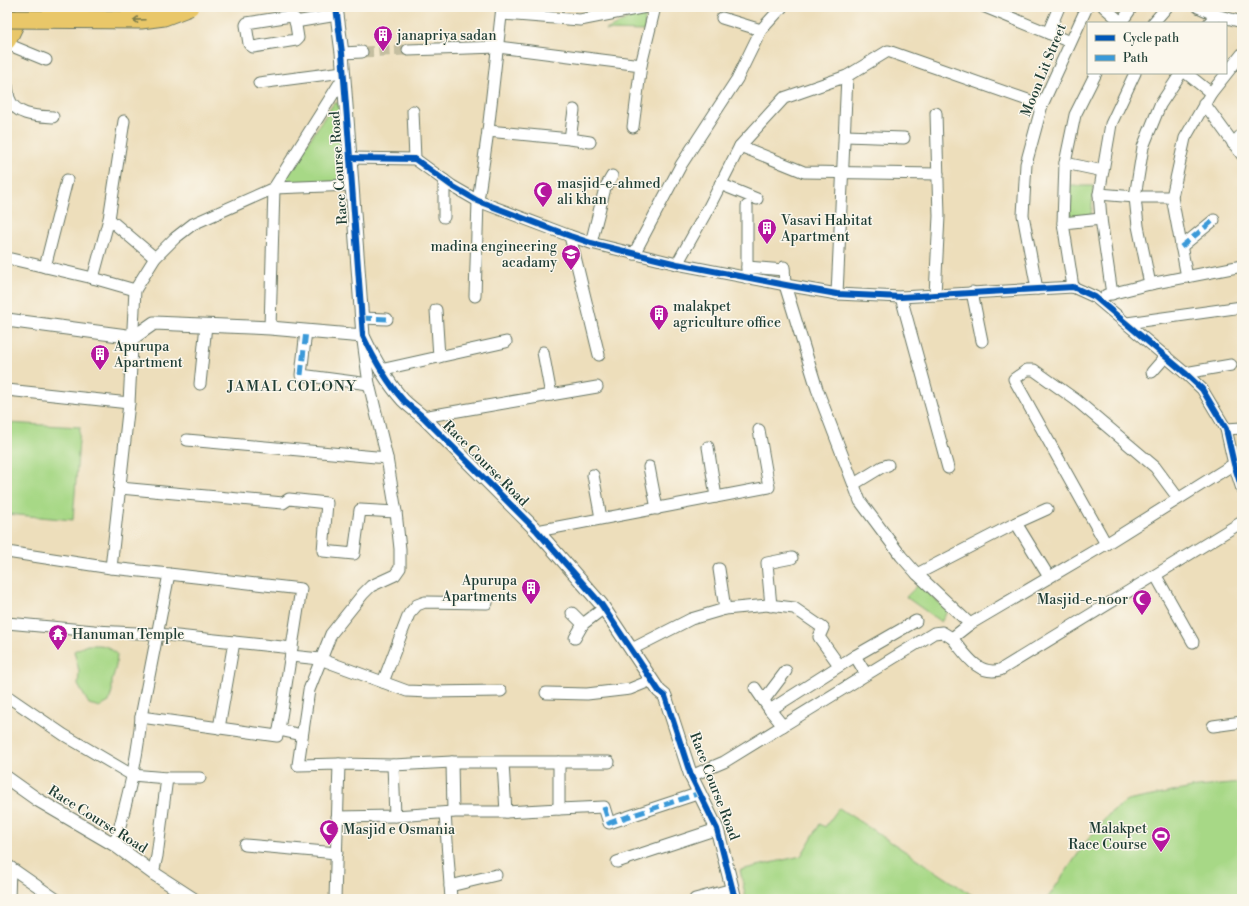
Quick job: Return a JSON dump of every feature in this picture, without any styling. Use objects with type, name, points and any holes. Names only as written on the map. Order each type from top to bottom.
[{"type":"highway","points":[[7,40],[23,7]]},
{"type":"main road","points":[[7,19],[141,20],[164,17],[190,7]]},
{"type":"street","points":[[475,296],[478,201],[502,10],[580,20],[646,7]]},
{"type":"street","points":[[633,127],[641,65],[655,7]]},
{"type":"street","points":[[634,254],[681,164],[737,79],[761,30],[782,7]]},
{"type":"street","points":[[985,7],[1070,42]]},
{"type":"street","points":[[1048,33],[1059,7]]},
{"type":"street","name":"Moon Lit Street","points":[[1037,288],[1023,215],[1026,164],[1042,105],[1087,7]]},
{"type":"street","points":[[1104,7],[1121,22]]},
{"type":"street","points":[[1123,22],[1132,7]]},
{"type":"street","points":[[1154,22],[1167,7]]},
{"type":"street","points":[[1198,7],[1212,19],[1242,22]]},
{"type":"street","points":[[295,22],[336,11]]},
{"type":"street","name":"Race Course Road","points":[[336,11],[342,53],[363,336],[380,370],[404,401],[423,417],[537,531],[604,608],[659,692],[665,696],[691,776],[717,829],[734,894]]},
{"type":"street","points":[[290,16],[295,22],[298,38],[296,40],[253,47],[249,44],[246,25],[249,22],[290,16]]},
{"type":"street","points":[[722,18],[761,30]]},
{"type":"street","points":[[7,44],[46,60]]},
{"type":"street","points":[[408,50],[498,46],[641,65]]},
{"type":"street","points":[[677,264],[740,146],[784,98],[848,76],[888,51],[1042,105]]},
{"type":"street","points":[[342,53],[362,52]]},
{"type":"street","points":[[1187,277],[1172,197],[1185,138],[1211,93],[1240,61]]},
{"type":"street","points":[[1073,287],[1063,223],[1065,163],[1075,115],[1096,74]]},
{"type":"street","points":[[1112,294],[1099,194],[1111,124],[1135,74]]},
{"type":"street","points":[[1150,284],[1138,226],[1135,197],[1143,147],[1160,105],[1180,74]]},
{"type":"street","points":[[1187,74],[1211,93]]},
{"type":"street","points":[[259,83],[343,75]]},
{"type":"street","points":[[270,328],[274,188],[343,75]]},
{"type":"street","points":[[837,294],[848,76]]},
{"type":"street","points":[[7,86],[9,99],[15,109],[30,115],[53,117]]},
{"type":"street","points":[[1204,103],[1242,156]]},
{"type":"street","points":[[570,139],[574,110]]},
{"type":"street","points":[[413,111],[415,159]]},
{"type":"street","points":[[935,294],[939,216],[936,113]]},
{"type":"street","points":[[93,278],[109,219],[124,122]]},
{"type":"street","points":[[488,131],[590,142]]},
{"type":"street","points":[[1233,144],[1242,134]]},
{"type":"street","points":[[845,136],[904,138]]},
{"type":"street","points":[[740,146],[804,172],[938,174]]},
{"type":"street","points":[[350,158],[415,159],[444,180],[478,201],[570,236],[634,254],[677,264],[747,272],[784,269],[785,285],[817,389],[860,501],[901,556],[917,574],[970,624]]},
{"type":"street","points":[[1065,163],[1103,171]]},
{"type":"street","points":[[591,243],[605,188],[612,176]]},
{"type":"street","points":[[45,267],[67,180]]},
{"type":"street","points":[[444,180],[444,217]]},
{"type":"street","points":[[720,184],[757,199]]},
{"type":"street","points":[[111,568],[130,403],[135,290],[155,258],[175,238],[193,224],[274,188],[352,185]]},
{"type":"street","points":[[1099,194],[1135,197],[1172,197]]},
{"type":"street","points":[[746,206],[747,272]]},
{"type":"street","points":[[1063,223],[1101,218]]},
{"type":"street","points":[[109,219],[155,258]]},
{"type":"street","points":[[1181,247],[1214,220]]},
{"type":"street","points":[[570,236],[599,355]]},
{"type":"street","points":[[7,258],[93,278],[135,290]]},
{"type":"street","points":[[1095,297],[1150,284],[1242,266]]},
{"type":"street","points":[[747,272],[785,285],[837,294],[900,297],[1073,287],[1095,297],[1166,356],[1202,389],[1226,429],[1234,464],[1242,488]]},
{"type":"street","points":[[972,292],[982,341]]},
{"type":"street","points":[[900,297],[948,468]]},
{"type":"street","points":[[1127,323],[1242,307]]},
{"type":"street","points":[[436,310],[439,357]]},
{"type":"street","points":[[362,318],[387,319]]},
{"type":"street","points":[[7,320],[134,337],[154,323],[270,328],[363,336],[369,384],[387,458],[396,512],[400,549],[400,568],[395,574],[371,586],[331,634],[309,690],[298,765],[339,764],[393,766],[452,762],[609,762]]},
{"type":"street","points":[[200,384],[206,325]]},
{"type":"street","points":[[306,331],[301,375],[369,384]]},
{"type":"street","points":[[380,370],[506,342]]},
{"type":"street","points":[[543,352],[551,395]]},
{"type":"street","points":[[1152,372],[1166,356]]},
{"type":"street","points":[[1185,373],[1231,365]]},
{"type":"street","points":[[1106,544],[1014,380],[1027,370],[1034,370],[1076,400],[1155,467],[1178,498]]},
{"type":"street","points":[[423,417],[597,387]]},
{"type":"street","points":[[7,390],[130,403]]},
{"type":"street","points":[[1226,429],[1242,428]]},
{"type":"street","points":[[537,531],[769,487],[759,430]]},
{"type":"street","points":[[187,440],[387,458]]},
{"type":"street","points":[[708,447],[716,497]]},
{"type":"street","points":[[952,638],[970,624],[1106,544],[1234,464]]},
{"type":"street","points":[[854,484],[888,465]]},
{"type":"street","points":[[649,467],[657,508]]},
{"type":"street","points":[[593,475],[602,518]]},
{"type":"street","points":[[120,488],[283,503],[289,499],[327,503],[323,550],[354,554],[360,510],[396,512]]},
{"type":"street","points":[[917,574],[1016,523],[1047,509]]},
{"type":"street","points":[[691,776],[724,762],[934,633],[942,632],[952,638],[978,667],[984,671],[993,672],[1000,670],[1242,522]]},
{"type":"street","points":[[1016,523],[1049,577]]},
{"type":"street","points":[[7,552],[111,568],[301,589],[277,736],[141,717]]},
{"type":"street","points":[[771,606],[767,563],[792,558]]},
{"type":"street","points":[[719,569],[725,609]]},
{"type":"street","points":[[115,846],[132,775],[141,717],[169,574]]},
{"type":"street","points":[[1156,576],[1193,642]]},
{"type":"street","points":[[383,682],[409,614],[417,605],[425,602],[487,603]]},
{"type":"street","points":[[632,650],[691,619],[725,609],[771,606],[794,608],[823,628],[819,637],[839,665]]},
{"type":"street","points":[[575,638],[583,624],[604,608]]},
{"type":"street","points":[[572,613],[583,624]]},
{"type":"street","points":[[770,710],[839,665],[916,621]]},
{"type":"street","points":[[7,623],[94,631],[158,634],[234,642],[291,652],[320,659],[407,690],[430,692],[501,691]]},
{"type":"street","points":[[219,728],[234,642]]},
{"type":"street","points":[[855,656],[866,674]]},
{"type":"street","points":[[764,700],[786,671]]},
{"type":"street","points":[[546,693],[587,694],[630,690],[652,680]]},
{"type":"street","points":[[755,688],[783,726]]},
{"type":"street","points":[[7,696],[64,735],[132,775],[167,778],[200,778]]},
{"type":"street","points":[[1213,726],[1242,722]]},
{"type":"street","points":[[279,730],[302,735]]},
{"type":"street","points":[[451,899],[449,812],[452,762]]},
{"type":"street","points":[[559,762],[559,809]]},
{"type":"street","points":[[503,763],[506,812]]},
{"type":"street","points":[[335,899],[339,764]]},
{"type":"street","points":[[393,766],[395,816]]},
{"type":"street","name":"Race Course Road","points":[[7,778],[38,800],[115,846],[153,874],[193,899]]},
{"type":"street","points":[[153,874],[157,856],[167,778]]},
{"type":"street","points":[[337,816],[395,816],[449,812],[506,812],[604,807],[609,823],[700,793]]},
{"type":"street","points":[[617,862],[717,829]]},
{"type":"street","points":[[245,845],[337,853]]},
{"type":"street","points":[[9,866],[9,899]]},
{"type":"street","points":[[9,866],[56,899]]},
{"type":"street","points":[[450,886],[496,875]]},
{"type":"street","points":[[695,899],[734,894]]},
{"type":"green space","points":[[645,11],[645,31],[606,30]]},
{"type":"green space","points":[[334,103],[338,103],[342,107],[345,182],[284,183],[283,180]]},
{"type":"green space","points":[[1069,186],[1094,186],[1091,216],[1070,219]]},
{"type":"green space","points":[[7,423],[80,427],[73,520],[7,514]]},
{"type":"green space","points":[[919,584],[948,611],[941,622],[906,597]]},
{"type":"green space","points":[[87,645],[108,647],[117,655],[109,702],[100,707],[89,704],[78,685],[79,671],[74,651]]},
{"type":"green space","name":"Malakpet Race Course","points":[[1242,783],[1242,899],[1047,899],[1089,838],[1110,813],[1127,801],[1197,787]]},
{"type":"green space","points":[[839,808],[978,899],[746,899],[740,870],[801,856],[820,824],[825,827]]},
{"type":"tunnel","points":[[362,52],[408,50]]},
{"type":"railway","points":[[7,23],[16,7]]},
{"type":"marked path","points":[[1181,247],[1214,220]]},
{"type":"marked path","points":[[362,318],[387,319]]},
{"type":"marked path","points":[[301,375],[306,331]]},
{"type":"marked path","points":[[604,807],[609,823],[700,793]]},
{"type":"cycle path","points":[[336,7],[342,53],[363,336],[381,370],[397,393],[537,531],[601,604],[659,691],[665,696],[691,776],[717,829],[735,899]]},
{"type":"cycle path","points":[[350,158],[415,159],[452,186],[478,201],[570,236],[591,243],[677,264],[791,286],[837,294],[901,297],[1073,287],[1095,297],[1202,389],[1226,429],[1234,464],[1242,489]]},
{"type":"place","name":"janapriya sadan","points":[[383,52]]},
{"type":"place","name":"masjid-e-ahmed ali khan","points":[[543,208]]},
{"type":"place","name":"Vasavi Habitat Apartment","points":[[767,245]]},
{"type":"place","name":"madina engineering acadamy","points":[[571,271]]},
{"type":"place","name":"malakpet agriculture office","points":[[659,331]]},
{"type":"place","name":"Apurupa Apartment","points":[[100,371]]},
{"type":"place","name":"Apurupa Apartments","points":[[531,605]]},
{"type":"place","name":"Masjid-e-noor","points":[[1142,616]]},
{"type":"place","name":"Hanuman Temple","points":[[58,651]]},
{"type":"place","name":"Masjid e Osmania","points":[[329,846]]},
{"type":"place","name":"Malakpet Race Course","points":[[1161,853]]},
{"type":"district","name":"JAMAL COLONY","points":[[292,386]]}]
